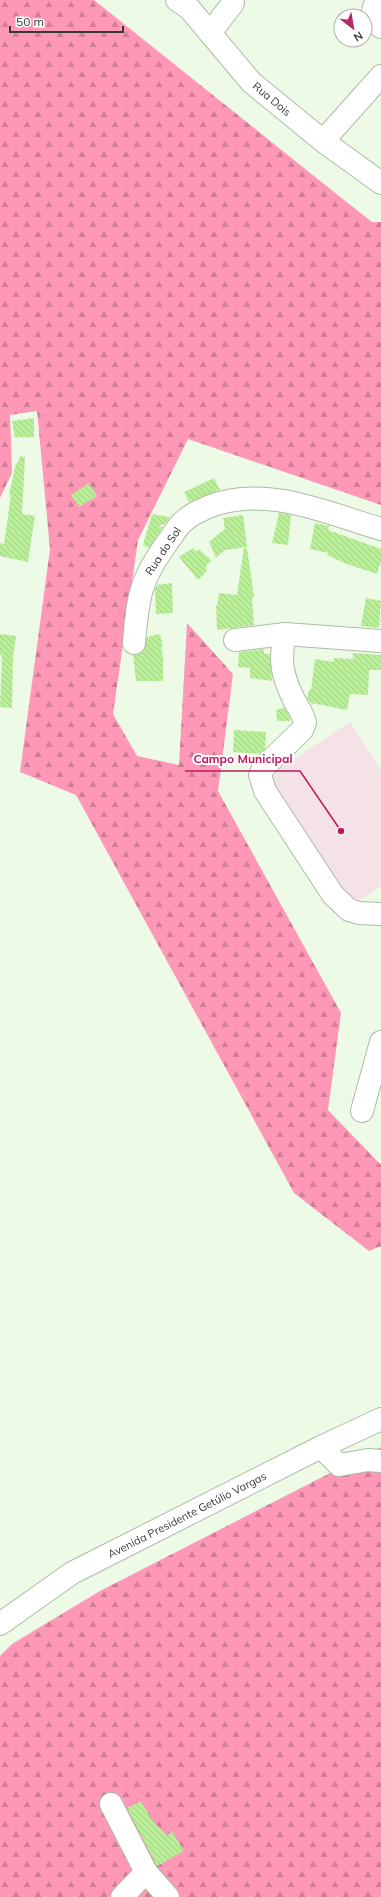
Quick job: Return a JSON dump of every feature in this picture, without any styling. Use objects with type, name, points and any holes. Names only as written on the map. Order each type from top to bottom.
[{"type":"street","name":"Rua Dois","points":[[177,0],[189,8],[251,82],[323,141],[377,173]]},
{"type":"street","points":[[380,0],[374,7],[372,14],[374,20],[381,27]]},
{"type":"street","points":[[210,33],[233,3]]},
{"type":"street","points":[[323,141],[381,76]]},
{"type":"street","name":"Rua do Sol","points":[[134,643],[138,600],[144,580],[158,555],[179,525],[194,513],[229,500],[244,498],[274,499],[302,505],[381,529]]},
{"type":"street","points":[[286,634],[282,651],[282,668],[287,687],[305,723],[302,730],[263,768],[260,775],[261,781],[265,791],[333,895],[349,910],[359,913],[381,914]]},
{"type":"street","points":[[236,640],[286,634],[381,640]]},
{"type":"street","points":[[362,1111],[381,1042]]},
{"type":"street","name":"Avenida Presidente Getúlio Vargas","points":[[0,1624],[72,1573],[321,1447],[381,1419]]},
{"type":"street","points":[[321,1447],[339,1464],[368,1460],[381,1461]]},
{"type":"street","points":[[111,1804],[146,1872],[168,1897]]},
{"type":"street","points":[[122,1897],[146,1872]]},
{"type":"green space","points":[[0,0],[94,0],[372,222],[381,222],[381,505],[188,439],[138,540],[113,714],[137,756],[179,765],[187,623],[233,674],[218,791],[341,1013],[328,1110],[381,1165],[381,1246],[369,1251],[294,1193],[76,795],[20,772],[50,549],[37,411],[10,415],[12,473],[0,498]]},
{"type":"green space","points":[[381,1447],[381,1897],[0,1897],[0,1656],[12,1644],[100,1591]]},
{"type":"shaded area","points":[[350,722],[381,770],[381,886],[351,906],[266,777]]},
{"type":"building","points":[[34,418],[34,437],[15,437],[12,421]]},
{"type":"building","points":[[20,456],[25,457],[22,514],[35,516],[28,562],[0,556],[0,543],[4,544],[11,495],[9,495],[16,463],[18,463]]},
{"type":"building","points":[[214,478],[220,490],[189,502],[184,492]]},
{"type":"building","points":[[89,483],[97,496],[79,507],[71,495]]},
{"type":"building","points":[[279,513],[291,515],[288,545],[272,543]]},
{"type":"building","points":[[152,514],[170,517],[165,524],[158,527],[163,527],[149,548],[143,545]]},
{"type":"building","points":[[243,515],[247,547],[225,550],[216,558],[209,542],[225,529],[223,518]]},
{"type":"building","points":[[315,523],[329,526],[328,530],[381,549],[381,561],[377,574],[344,563],[327,555],[328,553],[310,549]]},
{"type":"building","points":[[193,548],[196,552],[199,549],[212,561],[206,565],[207,571],[198,580],[179,557]]},
{"type":"building","points":[[244,548],[247,548],[254,597],[252,598],[254,625],[217,630],[216,606],[219,593],[237,595]]},
{"type":"building","points":[[172,583],[173,613],[156,614],[155,589],[157,585]]},
{"type":"building","points":[[366,598],[381,601],[379,628],[361,626]]},
{"type":"building","points":[[0,634],[16,636],[13,656],[12,708],[0,707],[2,655],[0,655]]},
{"type":"building","points":[[160,634],[163,647],[161,647],[163,658],[163,681],[136,681],[133,655],[143,652],[147,637]]},
{"type":"building","points":[[264,649],[264,654],[270,654],[272,681],[250,678],[250,668],[238,667],[239,652]]},
{"type":"building","points":[[353,653],[381,655],[381,670],[369,670],[368,695],[350,694],[347,710],[311,703],[307,698],[309,690],[311,690],[315,659],[334,662],[334,658],[353,659]]},
{"type":"building","points":[[284,708],[290,717],[290,721],[277,721],[276,710]]},
{"type":"building","points":[[234,730],[266,732],[265,749],[260,754],[233,752]]},
{"type":"building","points":[[141,1801],[153,1821],[167,1836],[172,1831],[184,1851],[157,1866],[127,1808]]},
{"type":"place","name":"Campo Municipal","points":[[341,831]]}]
